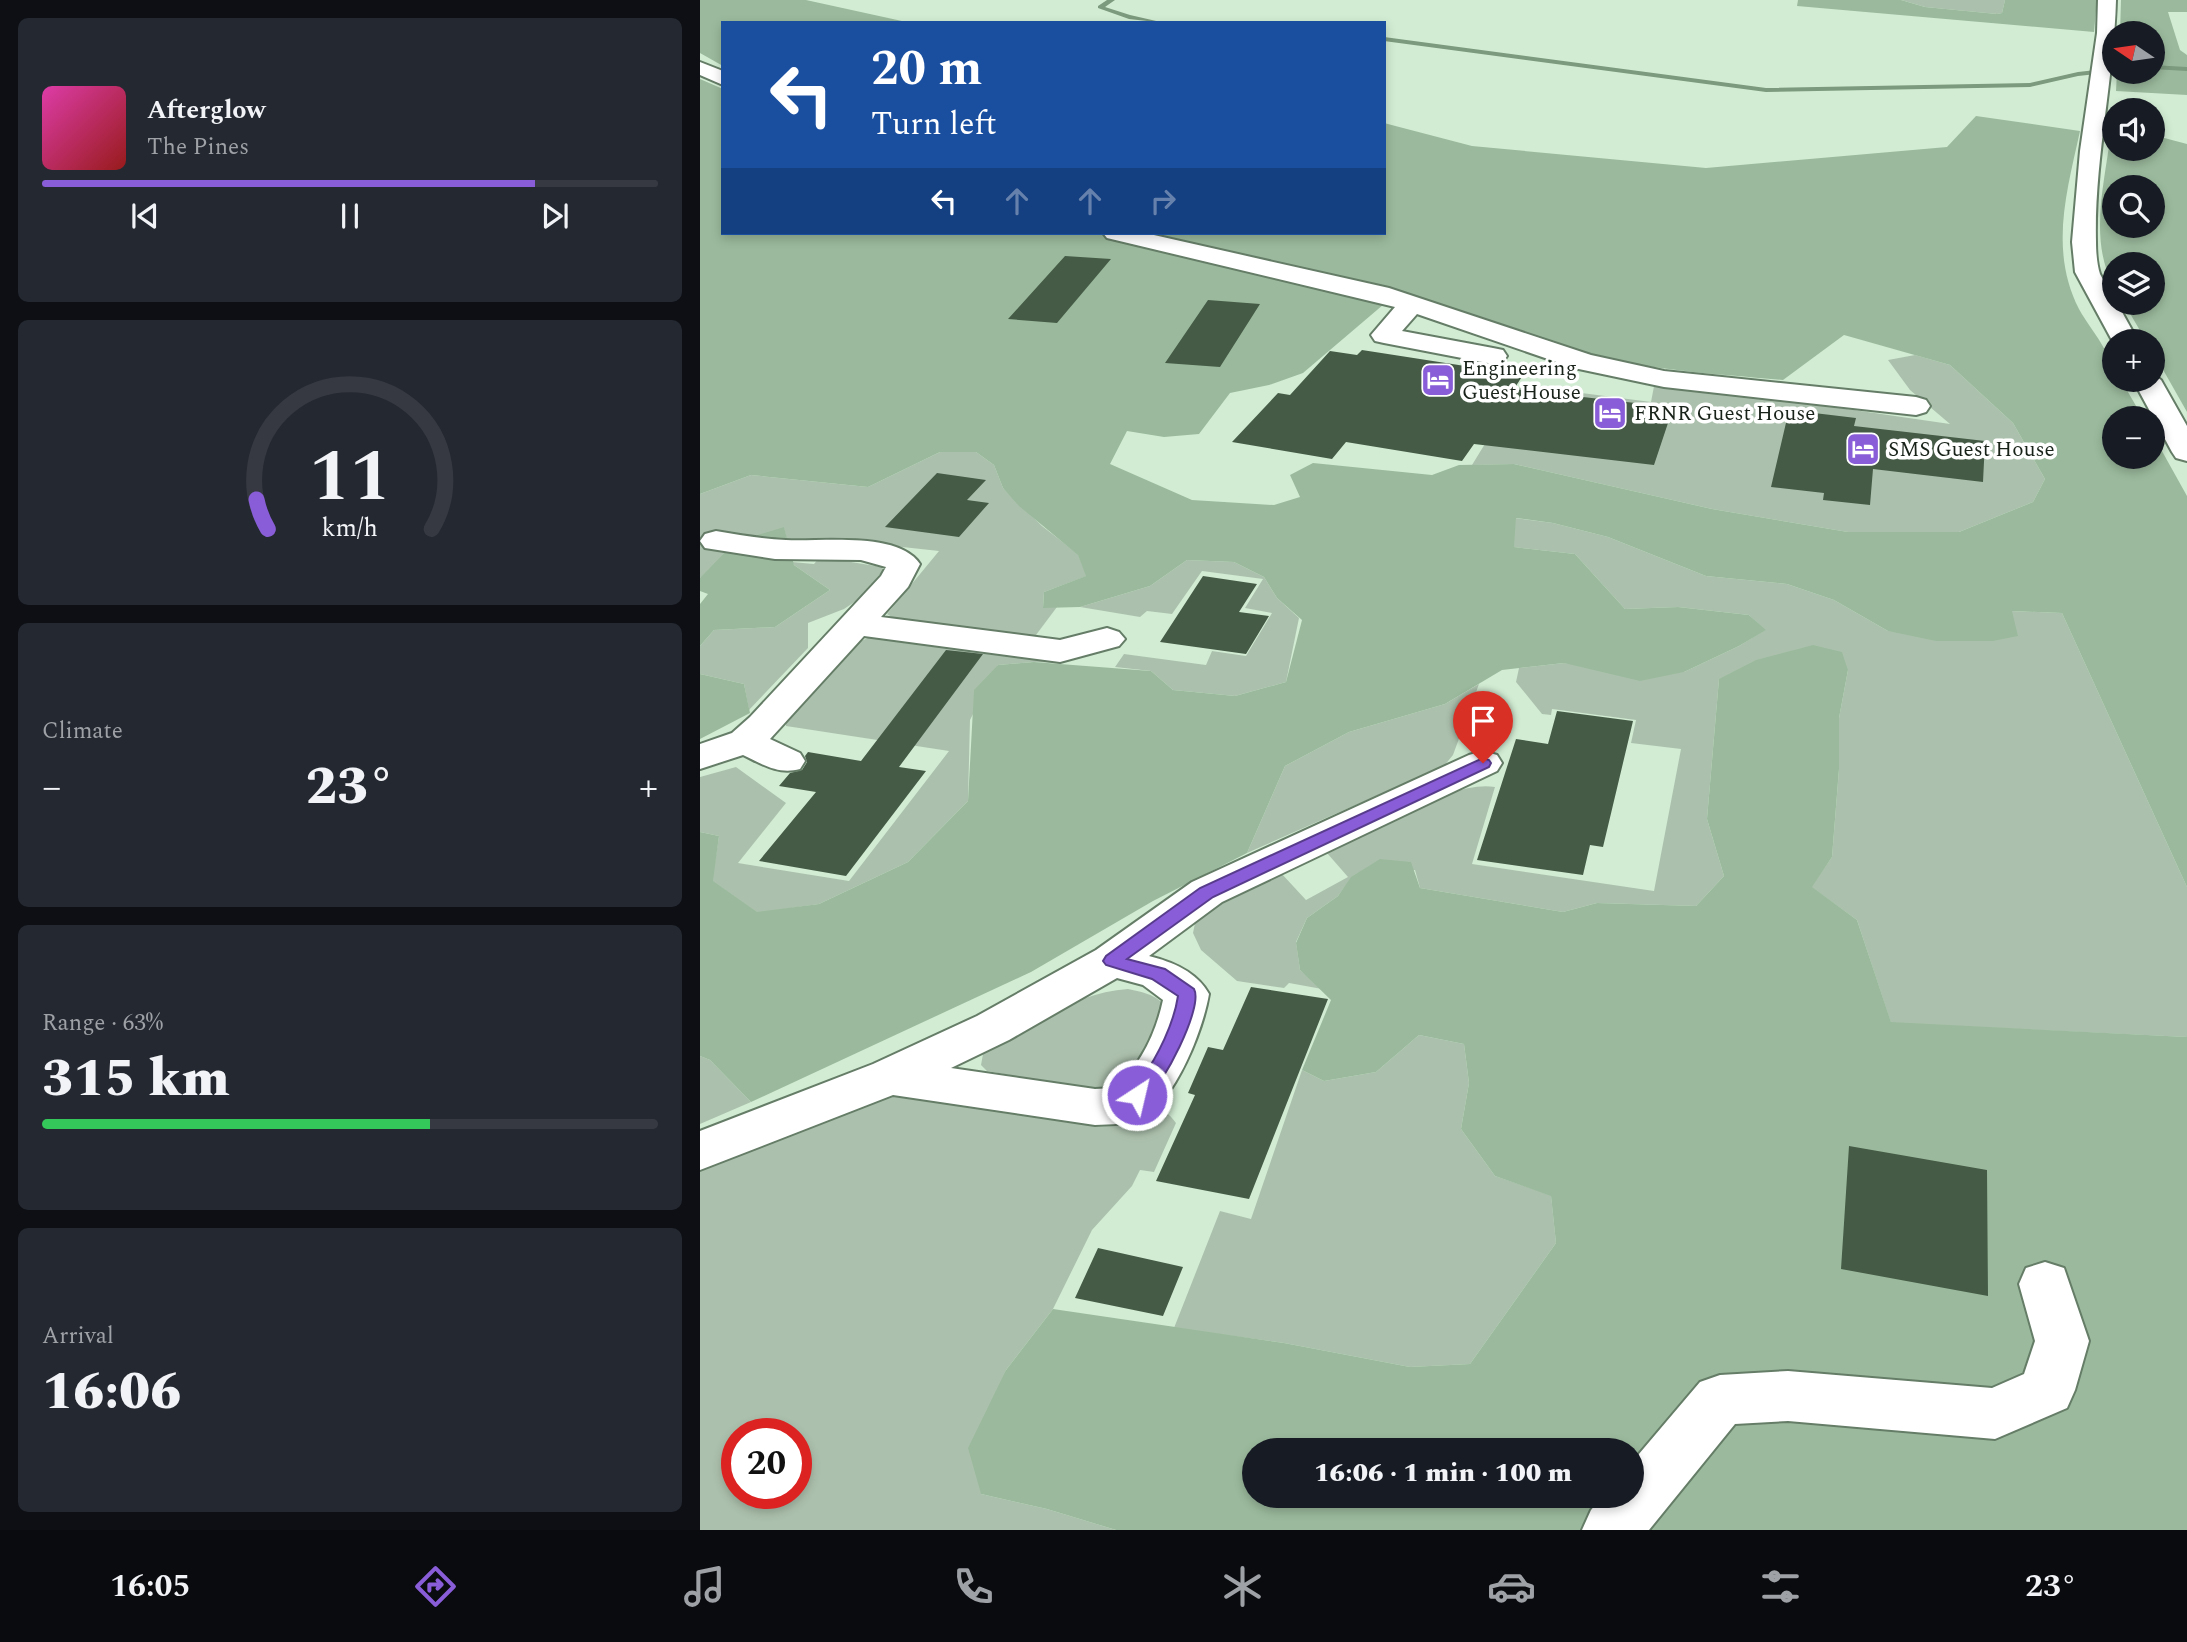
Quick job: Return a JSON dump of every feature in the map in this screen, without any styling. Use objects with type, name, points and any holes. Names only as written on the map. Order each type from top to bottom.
[{"type":"street","points":[[2107,0],[2106,33],[2091,151],[2084,242],[2087,272],[2119,329]]},
{"type":"street","points":[[700,68],[721,78]]},
{"type":"street","points":[[1124,235],[1236,259],[1412,304],[1584,362],[1611,368],[1664,379],[1916,406]]},
{"type":"street","points":[[1412,304],[1384,335],[1493,356]]},
{"type":"street","points":[[2154,392],[2187,452]]},
{"type":"street","points":[[700,757],[745,741],[896,580],[904,564],[895,556],[868,552],[776,550],[716,541]]},
{"type":"street","points":[[855,624],[1060,651],[1107,639]]},
{"type":"street","points":[[745,741],[786,761]]},
{"type":"street","points":[[700,1151],[890,1077],[993,1028],[1112,961],[1207,892],[1483,763]]},
{"type":"street","points":[[890,1077],[1095,1107],[1126,1105],[1148,1085],[1185,1011],[1188,993],[1158,974],[1112,961]]},
{"type":"street","points":[[1612,1530],[1720,1401],[1788,1396],[1994,1414],[2047,1390],[2062,1340],[2045,1284]]},
{"type":"green space","points":[[700,0],[806,0],[902,21],[721,21],[721,65],[700,53]]},
{"type":"green space","points":[[1798,0],[1901,0],[1925,7],[1997,14],[2002,13],[2005,0],[2097,0],[2094,32],[1797,6]]},
{"type":"green space","points":[[1901,0],[2005,0],[2002,13],[1997,14],[1925,7]]},
{"type":"green space","points":[[2121,0],[2187,0],[2187,12],[2168,12],[2180,50],[2187,55],[2187,95],[2116,91],[2116,84],[2165,84],[2165,21],[2120,21]]},
{"type":"green space","points":[[700,79],[721,88],[721,235],[1386,235],[1386,124],[1472,146],[1706,168],[1947,147],[1976,116],[2080,131],[2063,220],[2065,265],[2079,309],[2102,346],[2102,392],[2128,392],[2136,406],[2102,406],[2102,469],[2165,469],[2165,457],[2187,496],[2187,887],[2062,613],[2012,611],[2018,636],[1993,641],[1936,641],[1888,631],[1834,600],[1787,584],[1706,576],[1608,537],[1553,523],[1516,518],[1514,547],[1575,554],[1625,609],[1678,607],[1749,615],[1766,630],[1684,672],[1640,681],[1564,663],[1502,670],[1445,704],[1349,732],[1285,766],[1247,853],[1153,901],[1031,972],[751,1102],[710,1060],[700,1056],[700,832],[719,836],[713,881],[757,912],[819,904],[908,862],[968,801],[974,690],[998,665],[1034,662],[1151,671],[1173,690],[1235,696],[1286,682],[1302,620],[1277,598],[1264,577],[1234,562],[1187,560],[1150,586],[1080,607],[1043,608],[1044,592],[1086,576],[1078,555],[1019,506],[1003,488],[994,465],[976,452],[940,452],[868,487],[751,475],[700,494]],"holes":[[[1397,293],[1469,313],[1540,338],[1635,364],[1783,380],[1844,335],[1950,365],[2013,423],[2045,479],[2033,502],[1959,532],[1848,532],[1712,509],[1514,464],[1459,465],[1432,475],[1313,463],[1290,475],[1300,497],[1274,505],[1192,500],[1110,464],[1127,431],[1164,437],[1199,434],[1230,393],[1269,385],[1303,373]]]},
{"type":"green space","points":[[2165,138],[2187,144],[2187,412],[2165,373],[2165,329],[2139,329],[2131,315],[2165,315],[2165,252],[2102,252],[2100,230],[2102,190],[2102,238],[2165,238],[2165,175],[2104,175],[2106,161],[2165,161]]},
{"type":"green space","points":[[1915,355],[1950,365],[2013,423],[2045,479],[2033,502],[1959,532],[1848,532],[1712,509],[1514,464],[1472,465],[1521,385],[1651,402],[1655,381],[1950,424],[1910,390],[1888,360]]},
{"type":"green space","points":[[940,452],[976,452],[994,465],[1003,488],[1042,526],[1078,554],[1087,576],[1044,592],[1043,607],[1057,607],[1036,635],[1026,637],[895,619],[887,614],[939,551],[838,540],[788,545],[784,528],[700,578],[700,494],[751,475],[868,487]]},
{"type":"green space","points":[[1515,518],[1553,523],[1608,537],[1706,576],[1787,584],[1834,600],[1888,631],[2017,636],[2011,611],[2062,613],[2187,887],[2187,1037],[1891,1023],[1857,920],[1811,887],[1832,857],[1839,769],[1839,718],[1848,670],[1719,679],[1707,819],[1724,876],[1696,906],[1597,903],[1563,912],[1420,888],[1415,870],[1352,877],[1338,896],[1307,918],[1296,942],[1300,970],[1322,989],[1289,983],[1284,988],[1237,981],[1201,950],[1193,933],[1196,918],[1203,908],[1281,873],[1306,900],[1348,877],[1327,853],[1410,809],[1457,791],[1495,787],[1472,864],[1654,891],[1681,749],[1631,743],[1636,720],[1552,709],[1551,715],[1542,714],[1516,682],[1519,668],[1564,663],[1684,672],[1739,646],[1765,630],[1749,615],[1678,607],[1625,609],[1575,554],[1513,547]]},
{"type":"green space","points":[[784,527],[794,565],[830,590],[775,627],[714,630],[700,646],[700,604],[708,594],[700,591],[700,578],[735,542]]},
{"type":"green space","points":[[820,557],[882,567],[883,571],[856,601],[844,609],[808,623],[808,648],[749,710],[744,684],[700,674],[700,646],[714,630],[775,627],[830,590],[792,562],[814,564]]},
{"type":"green space","points":[[1187,560],[1234,562],[1264,577],[1277,598],[1299,618],[1286,682],[1235,696],[1173,690],[1151,671],[1115,667],[1124,654],[1206,665],[1212,651],[1246,656],[1272,613],[1245,608],[1263,579],[1202,571],[1172,614],[1147,611],[1140,617],[1080,607],[1150,586]]},
{"type":"green space","points":[[870,637],[886,637],[1062,663],[998,665],[970,720],[968,801],[908,862],[819,904],[757,913],[712,881],[719,836],[700,832],[700,777],[736,767],[786,803],[738,863],[849,881],[949,751],[786,726],[786,718],[854,644]]},
{"type":"green space","points":[[1813,645],[1842,652],[1848,670],[1839,718],[1839,769],[1832,857],[1812,887],[1857,920],[1891,1022],[2187,1037],[2187,1530],[1116,1530],[1047,1509],[981,1494],[968,1448],[1006,1370],[1053,1309],[1284,1343],[1410,1367],[1470,1364],[1556,1243],[1551,1196],[1495,1176],[1461,1129],[1469,1083],[1464,1044],[1419,1035],[1376,1072],[1324,1081],[1302,1070],[1331,1000],[1300,970],[1296,943],[1307,918],[1338,896],[1351,877],[1380,859],[1411,862],[1420,888],[1563,912],[1597,903],[1696,906],[1724,876],[1707,819],[1719,679],[1756,660]]},
{"type":"green space","points":[[700,674],[744,684],[750,713],[700,739]]},
{"type":"green space","points":[[1479,684],[1453,755],[1444,766],[1247,853],[1285,766],[1349,732],[1445,704]]},
{"type":"green space","points":[[1128,989],[1158,999],[1170,1015],[1121,1090],[1092,1090],[987,1071],[981,1065],[983,1054],[992,1044],[1041,1018],[1092,996]]},
{"type":"green space","points":[[1419,1035],[1464,1044],[1469,1083],[1461,1129],[1495,1176],[1551,1195],[1556,1243],[1470,1364],[1410,1367],[1284,1343],[1174,1328],[1220,1211],[1251,1219],[1302,1070],[1324,1081],[1376,1072]]},
{"type":"green space","points":[[700,1056],[710,1060],[751,1102],[700,1124]]},
{"type":"green space","points":[[912,1093],[1145,1112],[1159,1110],[1169,1115],[1176,1123],[1154,1172],[1140,1170],[1132,1186],[1092,1230],[1053,1309],[1006,1370],[981,1494],[1047,1509],[1116,1530],[700,1530],[700,1163],[870,1098]]},
{"type":"building","points":[[1065,256],[1111,259],[1057,323],[1008,319]]},
{"type":"building","points":[[1208,300],[1260,304],[1220,367],[1165,363]]},
{"type":"building","points":[[1362,350],[1523,375],[1514,389],[1644,404],[1640,413],[1670,417],[1654,465],[1474,444],[1462,461],[1346,442],[1332,459],[1232,442],[1278,393],[1290,395],[1330,351],[1357,355]]},
{"type":"building","points":[[1789,410],[1856,418],[1854,426],[1985,441],[1983,482],[1873,469],[1870,505],[1823,500],[1824,493],[1771,487]]},
{"type":"building","points":[[937,473],[986,480],[967,500],[989,503],[959,537],[885,527]]},
{"type":"building","points":[[1203,576],[1257,584],[1239,612],[1269,616],[1246,654],[1160,642]]},
{"type":"building","points":[[946,650],[983,654],[899,767],[926,771],[846,876],[759,861],[816,792],[779,786],[790,773],[802,770],[807,762],[805,756],[808,752],[861,761]]},
{"type":"building","points":[[1557,711],[1633,721],[1603,847],[1590,845],[1583,875],[1477,860],[1516,739],[1548,744]]},
{"type":"building","points":[[1251,987],[1328,999],[1249,1199],[1156,1181],[1195,1095],[1188,1093],[1208,1047],[1223,1050]]},
{"type":"building","points":[[1849,1146],[1987,1170],[1988,1296],[1841,1269]]},
{"type":"building","points":[[1098,1248],[1183,1267],[1163,1316],[1075,1298]]},
{"type":"waterway","points":[[1112,0],[1100,7],[1151,21]]},
{"type":"waterway","points":[[1386,39],[1766,90],[2030,85],[2102,71]]},
{"type":"waterway","points":[[2165,68],[2187,69]]},
{"type":"place","name":"Engineering Guest House","points":[[1438,380]]},
{"type":"place","name":"FRNR Guest House","points":[[1610,413]]},
{"type":"place","name":"SMS Guest House","points":[[1863,449]]},
{"type":"route","points":[[1137,1095],[1148,1085],[1173,1038],[1185,1011],[1188,993],[1158,974],[1112,961],[1207,892],[1483,763]]}]
